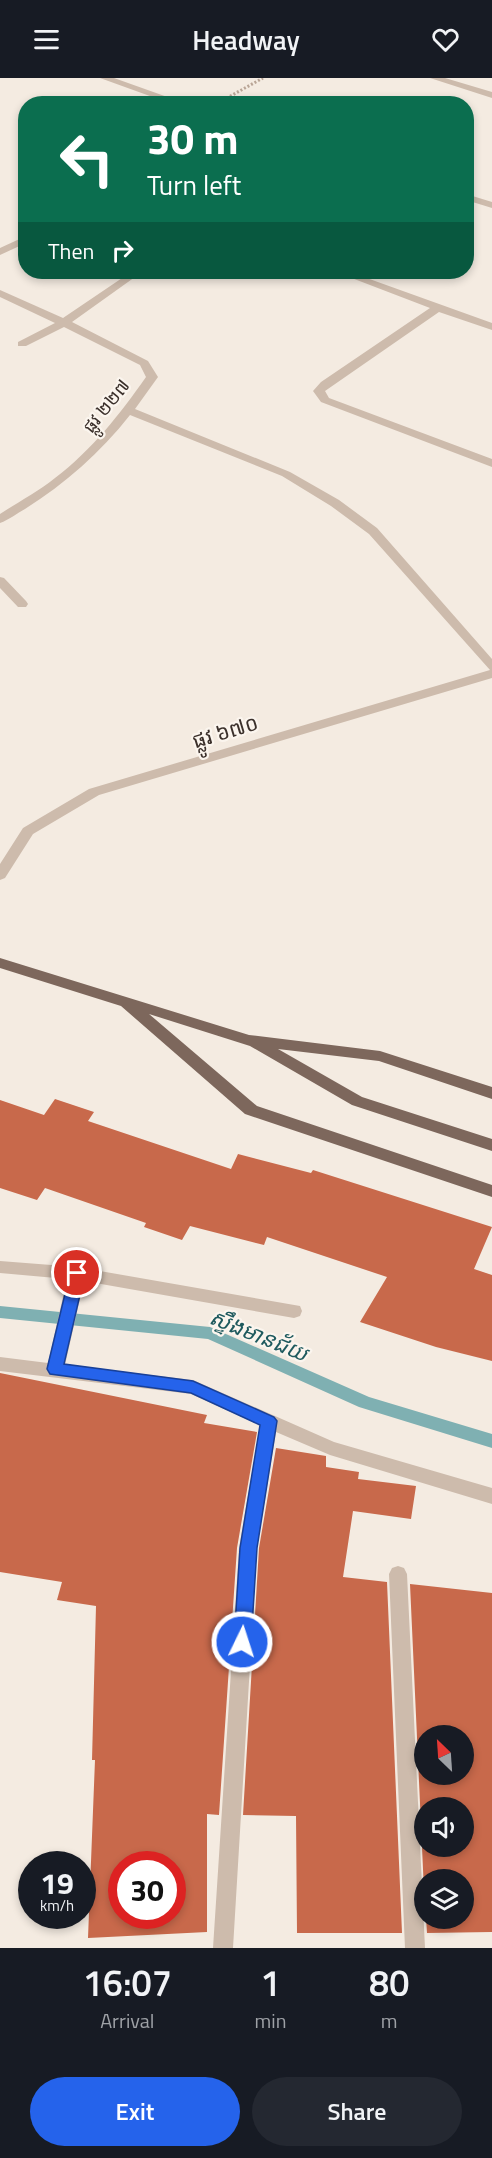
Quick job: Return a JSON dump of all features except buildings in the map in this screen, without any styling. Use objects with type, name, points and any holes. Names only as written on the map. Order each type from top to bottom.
[{"type":"main road","points":[[0,963],[249,1040],[380,1056],[492,1093]]},
{"type":"main road","points":[[124,1001],[251,1110],[492,1191]]},
{"type":"main road","points":[[249,1040],[357,1101],[492,1145]]},
{"type":"street","points":[[105,78],[159,96]]},
{"type":"street","points":[[435,78],[492,95]]},
{"type":"street","points":[[475,90],[492,85]]},
{"type":"street","points":[[474,199],[492,205]]},
{"type":"street","points":[[0,252],[18,243]]},
{"type":"street","points":[[22,344],[63,323],[127,279]]},
{"type":"street","points":[[361,279],[492,327]]},
{"type":"street","points":[[0,293],[63,323]]},
{"type":"street","points":[[439,307],[325,384],[319,391],[325,400],[492,463]]},
{"type":"street","name":"ផ្លូវ ២២៧","points":[[0,519],[59,481],[96,447],[128,410],[152,377],[144,363],[102,340],[63,323]]},
{"type":"street","points":[[128,410],[286,474],[335,503],[373,531],[492,667]]},
{"type":"street","points":[[0,580],[22,603]]},
{"type":"street","name":"ផ្លូវ ៦៧០","points":[[0,875],[28,831],[94,792],[492,674]]},
{"type":"street","points":[[0,1267],[77,1273],[294,1311]]},
{"type":"street","points":[[55,1369],[77,1273]]},
{"type":"street","points":[[0,1364],[193,1387],[330,1448],[492,1496]]},
{"type":"street","points":[[223,1948],[248,1548],[269,1421]]},
{"type":"street","points":[[398,1574],[415,1948]]},
{"type":"path","points":[[230,96],[263,78]]},
{"type":"waterway","name":"ស្ទឹងមានជ័យ","points":[[0,1312],[210,1333],[365,1402],[492,1441]]},
{"type":"route","points":[[77,1273],[55,1369],[193,1387],[269,1421],[248,1548],[242,1642]]}]
